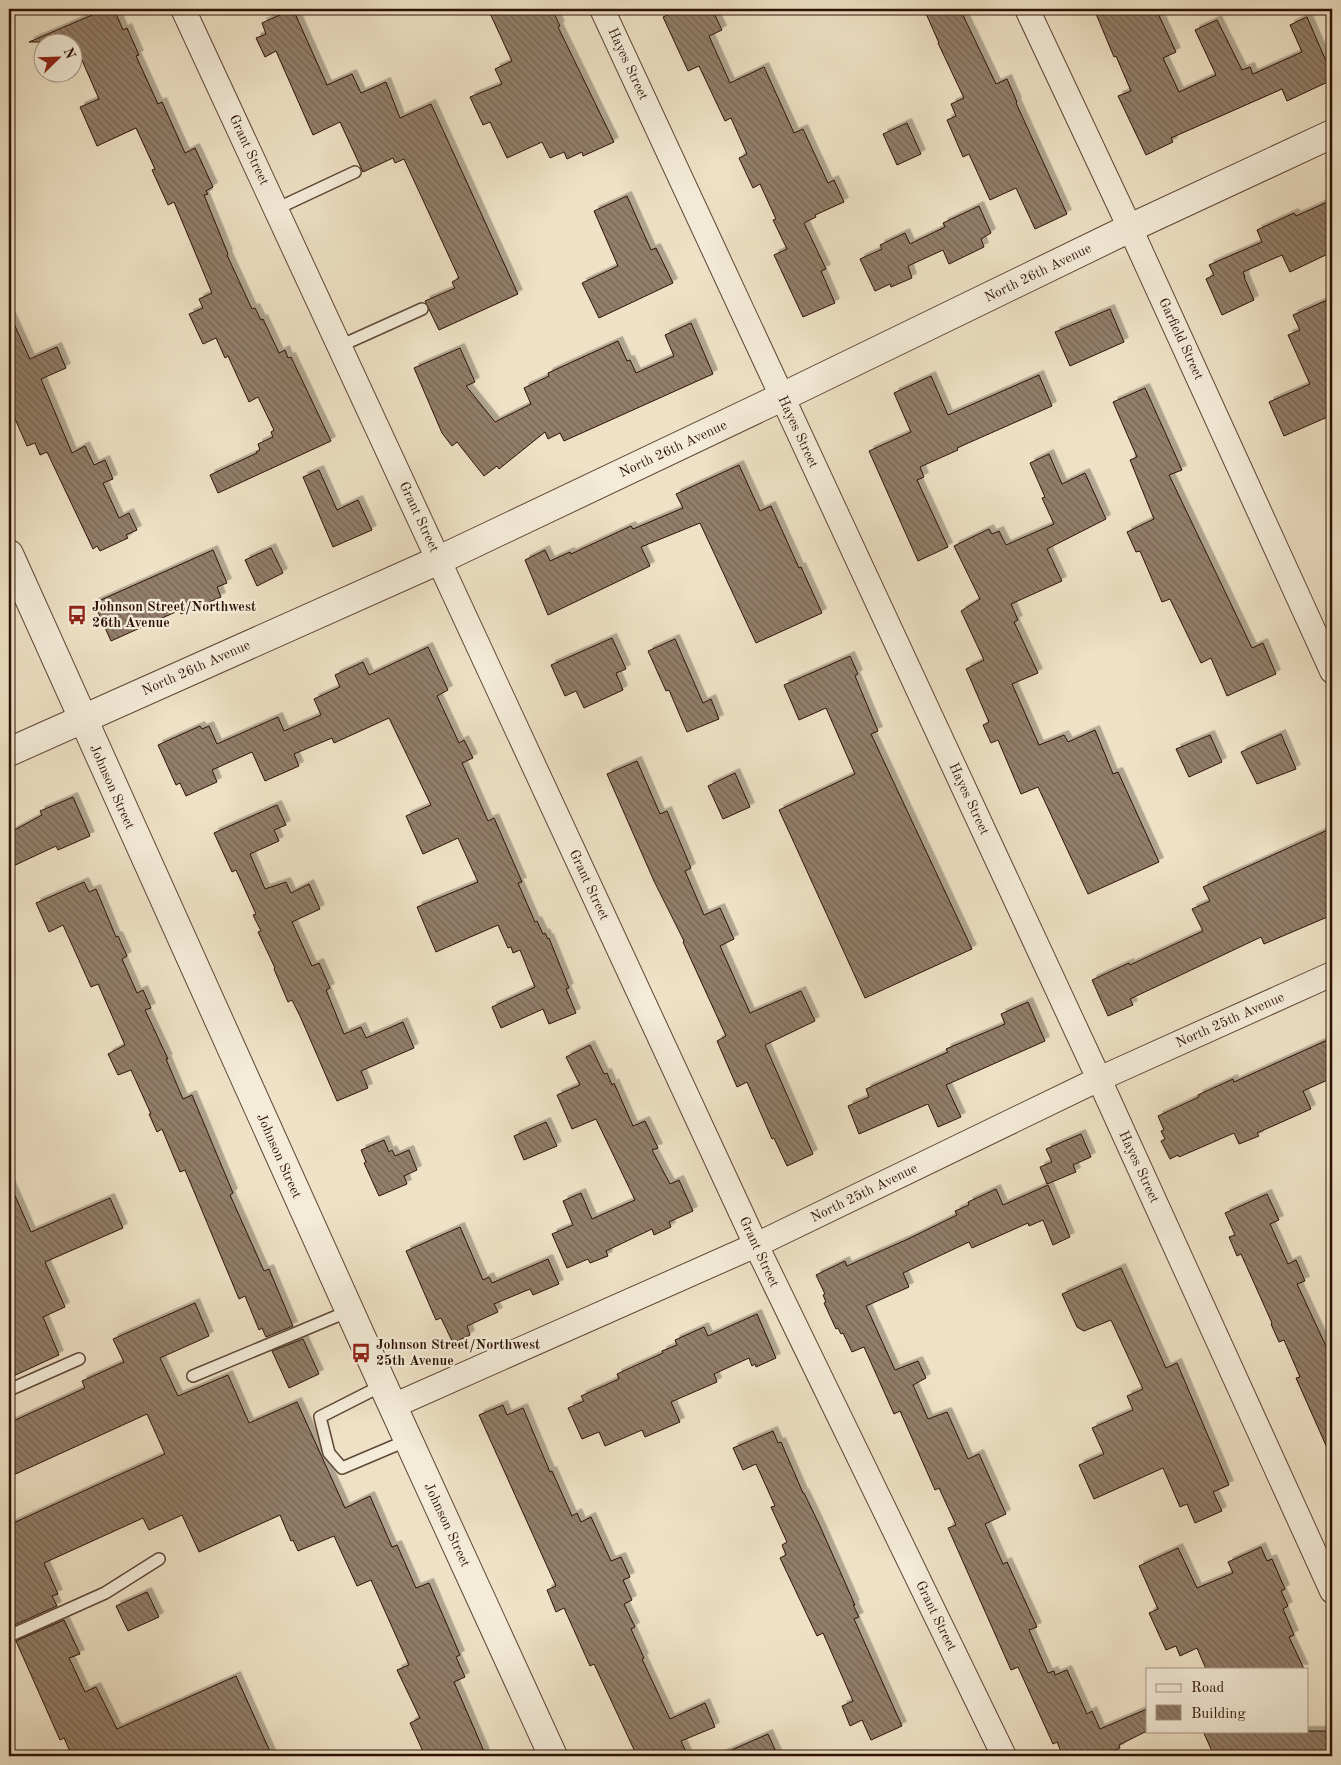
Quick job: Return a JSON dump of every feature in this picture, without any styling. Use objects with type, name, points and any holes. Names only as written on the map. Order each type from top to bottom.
[{"type":"street","name":"Grant Street","points":[[183,9],[756,1246],[1004,1756]]},
{"type":"street","name":"Hayes Street","points":[[602,9],[1099,1079],[1332,1591]]},
{"type":"street","name":"Garfield Street","points":[[1027,9],[1130,228],[1332,671]]},
{"type":"street","name":"North 26th Avenue","points":[[9,752],[439,560],[782,397],[1130,228],[1332,134]]},
{"type":"street","name":"Johnson Street","points":[[9,554],[349,1311],[553,1756]]},
{"type":"street","name":"North 25th Avenue","points":[[388,1396],[756,1246],[1099,1079],[1332,974]]},
{"type":"lane","points":[[276,209],[355,172]]},
{"type":"lane","points":[[340,346],[422,309]]},
{"type":"lane","points":[[194,1376],[349,1311]]},
{"type":"lane","points":[[9,1390],[79,1359]]},
{"type":"lane","points":[[388,1396],[320,1417],[329,1453],[342,1468],[408,1440]]},
{"type":"lane","points":[[9,1636],[105,1593],[159,1558]]},
{"type":"building","points":[[106,9],[114,9],[123,30],[127,28],[139,55],[136,56],[158,104],[162,102],[185,153],[195,148],[213,187],[206,191],[208,194],[204,195],[227,255],[252,309],[255,308],[261,320],[263,319],[279,353],[285,350],[288,358],[291,357],[331,441],[218,493],[210,475],[257,453],[260,450],[258,444],[273,437],[271,432],[274,430],[258,397],[249,402],[228,356],[225,358],[216,338],[203,344],[189,314],[203,308],[199,299],[212,293],[174,202],[168,205],[152,170],[155,169],[136,128],[97,146],[80,107],[99,99],[82,60],[82,32],[52,32]]},
{"type":"building","points":[[293,9],[327,85],[352,74],[361,93],[386,82],[400,118],[431,104],[518,294],[439,330],[425,301],[455,288],[452,282],[459,278],[404,159],[395,163],[393,158],[363,172],[340,122],[313,135],[276,51],[265,57],[256,38],[266,34],[262,23]]},
{"type":"building","points":[[488,9],[552,9],[560,26],[558,27],[614,142],[583,156],[582,152],[567,159],[564,152],[550,158],[542,142],[507,158],[490,122],[483,125],[470,97],[502,84],[495,69],[512,61]]},
{"type":"building","points":[[681,9],[712,9],[722,30],[709,36],[730,83],[764,67],[794,133],[803,129],[828,183],[834,180],[844,202],[815,215],[816,217],[804,223],[826,269],[821,271],[835,303],[803,317],[774,255],[787,249],[773,220],[776,219],[760,184],[753,188],[739,158],[747,154],[731,118],[725,121],[699,66],[688,71],[663,17]]},
{"type":"building","points":[[924,9],[960,9],[996,84],[1007,79],[1016,103],[1067,214],[1035,229],[1016,188],[990,200],[969,154],[963,157],[947,120],[956,116],[951,104],[964,98]]},
{"type":"building","points":[[1094,9],[1156,9],[1176,52],[1163,58],[1179,92],[1216,75],[1195,30],[1217,20],[1242,70],[1250,67],[1253,74],[1302,52],[1290,25],[1307,17],[1332,75],[1332,80],[1287,101],[1282,89],[1171,138],[1173,142],[1146,155],[1118,96],[1131,91],[1116,56],[1114,57]]},
{"type":"building","points":[[907,123],[921,154],[897,165],[883,134]]},
{"type":"building","points":[[627,196],[651,250],[656,248],[673,283],[599,318],[582,283],[618,266],[594,211]]},
{"type":"building","points":[[1332,200],[1332,252],[1290,272],[1282,255],[1243,272],[1254,300],[1222,315],[1206,279],[1214,275],[1209,265],[1262,242],[1257,230],[1294,213],[1296,216]]},
{"type":"building","points":[[979,206],[991,233],[981,239],[984,247],[949,264],[943,250],[908,266],[912,278],[891,287],[890,284],[875,291],[860,259],[882,249],[880,245],[905,233],[910,244],[945,227],[943,223]]},
{"type":"building","points":[[1332,298],[1332,415],[1284,436],[1269,402],[1310,384],[1288,335],[1300,330],[1293,315]]},
{"type":"building","points":[[1110,309],[1124,342],[1070,366],[1055,332]]},
{"type":"building","points":[[9,313],[30,359],[57,347],[66,368],[41,379],[72,453],[85,446],[94,465],[105,460],[113,479],[103,483],[119,518],[129,513],[137,530],[126,535],[128,538],[100,551],[97,546],[93,549],[47,452],[40,455],[35,443],[27,446],[9,405]]},
{"type":"building","points":[[691,323],[713,374],[564,441],[560,433],[548,439],[545,432],[499,469],[497,466],[484,476],[457,442],[452,446],[442,433],[414,368],[460,348],[475,382],[466,386],[495,422],[531,404],[524,388],[549,376],[548,373],[618,341],[627,361],[630,360],[636,373],[674,356],[665,335]]},
{"type":"building","points":[[1039,375],[1052,406],[957,448],[958,450],[920,467],[924,477],[917,480],[948,547],[918,561],[869,451],[911,432],[894,393],[931,376],[948,415]]},
{"type":"building","points":[[1145,388],[1182,470],[1169,475],[1252,648],[1263,643],[1276,674],[1227,696],[1211,658],[1201,663],[1170,599],[1162,602],[1140,551],[1136,552],[1127,532],[1154,519],[1130,460],[1137,457],[1113,402]]},
{"type":"building","points":[[1049,454],[1062,484],[1085,473],[1106,519],[1047,549],[1062,581],[1011,604],[1018,620],[1014,622],[1038,673],[1012,684],[1039,745],[1064,735],[1068,742],[1095,730],[1113,774],[1118,772],[1159,862],[1088,894],[1038,787],[1021,794],[998,740],[991,743],[983,725],[989,722],[966,669],[984,660],[961,611],[980,599],[954,546],[989,529],[992,534],[999,531],[1006,545],[1054,524],[1042,498],[1045,497],[1030,463]]},
{"type":"building","points":[[739,465],[760,511],[771,506],[822,613],[756,643],[700,523],[641,547],[650,566],[548,615],[525,560],[545,550],[550,561],[570,552],[571,554],[631,526],[633,529],[683,508],[676,494]]},
{"type":"building","points":[[319,470],[337,510],[358,500],[372,530],[333,547],[303,477]]},
{"type":"building","points":[[271,548],[283,573],[257,586],[245,560]]},
{"type":"building","points":[[213,550],[227,583],[217,587],[221,597],[181,614],[180,610],[111,641],[94,603]]},
{"type":"building","points":[[612,638],[626,669],[616,673],[623,690],[584,708],[576,691],[565,696],[551,665]]},
{"type":"building","points":[[675,639],[703,703],[711,699],[719,719],[687,732],[669,690],[666,691],[648,651]]},
{"type":"building","points":[[428,647],[448,690],[437,696],[459,743],[464,740],[473,758],[462,763],[488,821],[494,818],[522,882],[518,883],[535,922],[537,921],[543,934],[545,933],[549,938],[569,988],[566,989],[576,1013],[549,1024],[543,1009],[501,1028],[492,1007],[535,987],[520,950],[513,953],[511,947],[508,948],[498,925],[436,952],[417,907],[478,882],[458,838],[423,854],[406,816],[431,805],[389,718],[334,743],[332,738],[294,754],[299,766],[265,781],[252,752],[212,770],[217,782],[186,796],[180,783],[176,785],[158,745],[200,726],[202,729],[209,726],[217,744],[278,717],[284,731],[321,715],[314,699],[340,687],[335,675],[363,662],[369,675]]},
{"type":"building","points":[[850,656],[858,674],[855,676],[878,731],[871,734],[972,949],[865,998],[779,810],[855,774],[826,708],[799,720],[784,685]]},
{"type":"building","points":[[1281,734],[1296,769],[1257,784],[1241,752]]},
{"type":"building","points":[[1210,735],[1222,762],[1189,777],[1176,749]]},
{"type":"building","points":[[637,761],[660,814],[667,811],[691,868],[685,871],[704,915],[720,908],[734,939],[720,946],[750,1013],[801,991],[815,1021],[765,1045],[813,1154],[787,1166],[774,1138],[772,1139],[747,1082],[737,1087],[717,1041],[726,1036],[607,774]]},
{"type":"building","points":[[735,773],[750,807],[723,819],[708,786]]},
{"type":"building","points":[[73,797],[90,836],[58,850],[56,846],[9,868],[9,833],[42,815],[40,811]]},
{"type":"building","points":[[277,805],[286,825],[274,830],[279,841],[250,854],[265,889],[286,882],[291,893],[309,884],[320,909],[292,922],[312,966],[319,963],[330,988],[326,990],[344,1034],[361,1027],[366,1038],[403,1022],[414,1048],[361,1071],[368,1088],[337,1101],[300,1016],[292,1000],[288,1002],[258,932],[261,931],[253,915],[256,914],[236,870],[232,872],[214,833]]},
{"type":"building","points":[[1332,828],[1332,915],[1264,944],[1261,937],[1130,999],[1133,1005],[1108,1016],[1092,980],[1129,963],[1130,965],[1203,931],[1192,909],[1210,901],[1203,887]]},
{"type":"building","points":[[84,882],[89,892],[96,889],[116,937],[118,936],[127,956],[122,959],[137,993],[143,990],[151,1008],[145,1010],[168,1059],[166,1059],[183,1099],[192,1095],[233,1193],[230,1195],[264,1271],[269,1269],[293,1326],[266,1337],[262,1328],[259,1330],[245,1296],[239,1299],[185,1170],[180,1172],[162,1129],[157,1132],[131,1070],[118,1075],[108,1054],[125,1045],[98,984],[91,987],[63,925],[49,932],[36,903]]},
{"type":"building","points":[[1028,1002],[1045,1041],[946,1085],[961,1117],[938,1127],[928,1104],[859,1134],[848,1106],[869,1097],[866,1089],[948,1052],[946,1049],[1005,1024],[1001,1014]]},
{"type":"building","points":[[1332,1038],[1332,1078],[1303,1091],[1311,1109],[1257,1133],[1259,1136],[1239,1144],[1234,1133],[1179,1157],[1178,1155],[1170,1159],[1161,1141],[1165,1139],[1161,1131],[1164,1130],[1158,1116],[1233,1079],[1234,1082]]},
{"type":"building","points":[[590,1045],[604,1074],[607,1073],[612,1085],[614,1083],[633,1126],[645,1121],[658,1148],[652,1150],[670,1184],[679,1180],[693,1211],[669,1222],[671,1227],[654,1235],[652,1229],[606,1251],[608,1256],[590,1263],[588,1259],[567,1268],[552,1234],[573,1225],[563,1201],[581,1193],[592,1219],[635,1200],[596,1119],[572,1129],[557,1095],[580,1085],[566,1057]]},
{"type":"building","points":[[546,1122],[557,1146],[524,1160],[514,1136]]},
{"type":"building","points":[[1081,1134],[1091,1157],[1073,1165],[1076,1172],[1047,1184],[1040,1167],[1052,1162],[1046,1149]]},
{"type":"building","points":[[384,1140],[389,1152],[392,1150],[395,1156],[409,1150],[417,1170],[404,1176],[407,1184],[379,1196],[364,1163],[366,1162],[361,1150]]},
{"type":"building","points":[[9,1182],[31,1232],[110,1198],[123,1228],[45,1262],[65,1307],[43,1317],[59,1355],[9,1378]]},
{"type":"building","points":[[1048,1185],[1070,1237],[1053,1245],[1043,1220],[1029,1226],[1028,1223],[972,1248],[969,1242],[903,1273],[909,1287],[866,1306],[895,1370],[918,1361],[926,1378],[913,1385],[928,1419],[947,1412],[968,1459],[979,1454],[1006,1514],[985,1524],[1003,1564],[1007,1562],[1037,1627],[1029,1630],[1048,1673],[1054,1671],[1055,1675],[1067,1670],[1087,1714],[1092,1711],[1100,1729],[1146,1709],[1146,1732],[1119,1745],[1120,1748],[1101,1756],[1063,1756],[1057,1742],[1053,1744],[1018,1667],[1011,1670],[948,1528],[956,1525],[939,1488],[935,1490],[900,1411],[894,1414],[864,1347],[852,1352],[843,1333],[841,1334],[838,1328],[836,1329],[824,1303],[826,1302],[823,1295],[825,1294],[816,1275],[845,1261],[847,1266],[908,1239],[957,1215],[955,1211],[969,1205],[968,1202],[996,1189],[1003,1205]]},
{"type":"building","points":[[1267,1194],[1279,1220],[1270,1224],[1288,1264],[1296,1260],[1305,1281],[1297,1284],[1332,1359],[1332,1459],[1296,1378],[1300,1377],[1284,1340],[1279,1342],[1241,1254],[1237,1256],[1229,1237],[1235,1235],[1225,1213]]},
{"type":"building","points":[[460,1227],[483,1280],[489,1277],[492,1283],[548,1259],[559,1284],[533,1295],[530,1289],[494,1304],[498,1312],[467,1326],[470,1335],[453,1343],[441,1318],[436,1320],[406,1251]]},
{"type":"building","points":[[1121,1268],[1166,1368],[1177,1363],[1229,1485],[1213,1492],[1222,1511],[1195,1523],[1187,1504],[1180,1507],[1163,1468],[1094,1499],[1079,1465],[1104,1454],[1092,1428],[1133,1410],[1127,1396],[1143,1389],[1111,1320],[1084,1331],[1077,1327],[1062,1294]]},
{"type":"building","points":[[195,1303],[209,1336],[160,1358],[178,1396],[228,1375],[249,1423],[297,1402],[345,1508],[370,1496],[392,1547],[397,1545],[416,1588],[429,1583],[460,1655],[456,1657],[465,1677],[454,1682],[486,1756],[425,1756],[410,1723],[420,1718],[397,1670],[409,1665],[371,1580],[357,1586],[334,1536],[298,1551],[293,1540],[291,1541],[280,1515],[199,1552],[182,1515],[149,1530],[143,1518],[44,1563],[58,1594],[52,1596],[57,1606],[10,1627],[9,1525],[165,1454],[147,1414],[9,1477],[9,1423],[85,1388],[82,1381],[124,1362],[113,1339]]},
{"type":"building","points":[[757,1314],[776,1358],[756,1367],[755,1364],[752,1366],[749,1358],[714,1374],[717,1382],[671,1402],[680,1422],[645,1437],[642,1430],[605,1446],[599,1432],[582,1439],[568,1408],[584,1401],[581,1396],[619,1379],[617,1374],[677,1345],[675,1340],[704,1327],[708,1336]]},
{"type":"building","points":[[303,1339],[319,1374],[289,1388],[272,1351]]},
{"type":"building","points":[[503,1405],[507,1415],[523,1408],[550,1472],[552,1471],[572,1516],[577,1513],[581,1522],[591,1517],[611,1561],[621,1557],[630,1577],[623,1580],[632,1600],[624,1604],[635,1627],[631,1629],[644,1658],[642,1659],[670,1719],[705,1703],[715,1727],[681,1741],[688,1756],[637,1756],[594,1664],[590,1666],[564,1608],[556,1612],[547,1590],[556,1586],[479,1415]]},
{"type":"building","points":[[773,1431],[778,1443],[781,1442],[855,1605],[853,1605],[859,1617],[854,1619],[902,1726],[871,1740],[862,1720],[850,1726],[842,1706],[853,1701],[823,1633],[817,1636],[780,1558],[786,1555],[782,1545],[787,1542],[771,1507],[775,1506],[756,1464],[743,1470],[733,1448]]},
{"type":"building","points":[[1261,1547],[1267,1561],[1272,1559],[1285,1589],[1281,1591],[1288,1606],[1283,1609],[1294,1635],[1289,1637],[1304,1668],[1206,1668],[1197,1648],[1180,1656],[1176,1646],[1166,1650],[1149,1613],[1158,1609],[1139,1566],[1178,1548],[1197,1588],[1233,1573],[1228,1562]]},
{"type":"building","points":[[147,1592],[159,1617],[128,1631],[116,1606]]},
{"type":"building","points":[[64,1620],[80,1654],[69,1658],[85,1692],[96,1687],[117,1729],[236,1676],[272,1756],[72,1756],[64,1738],[60,1740],[16,1641]]},
{"type":"building","points":[[1332,1731],[1332,1756],[1214,1756],[1203,1732]]},
{"type":"building","points":[[768,1734],[778,1756],[718,1756]]},
{"type":"place","name":"Johnson Street/Northwest 26th Avenue","points":[[77,615]]},
{"type":"place","name":"Johnson Street/Northwest 25th Avenue","points":[[361,1353]]}]
